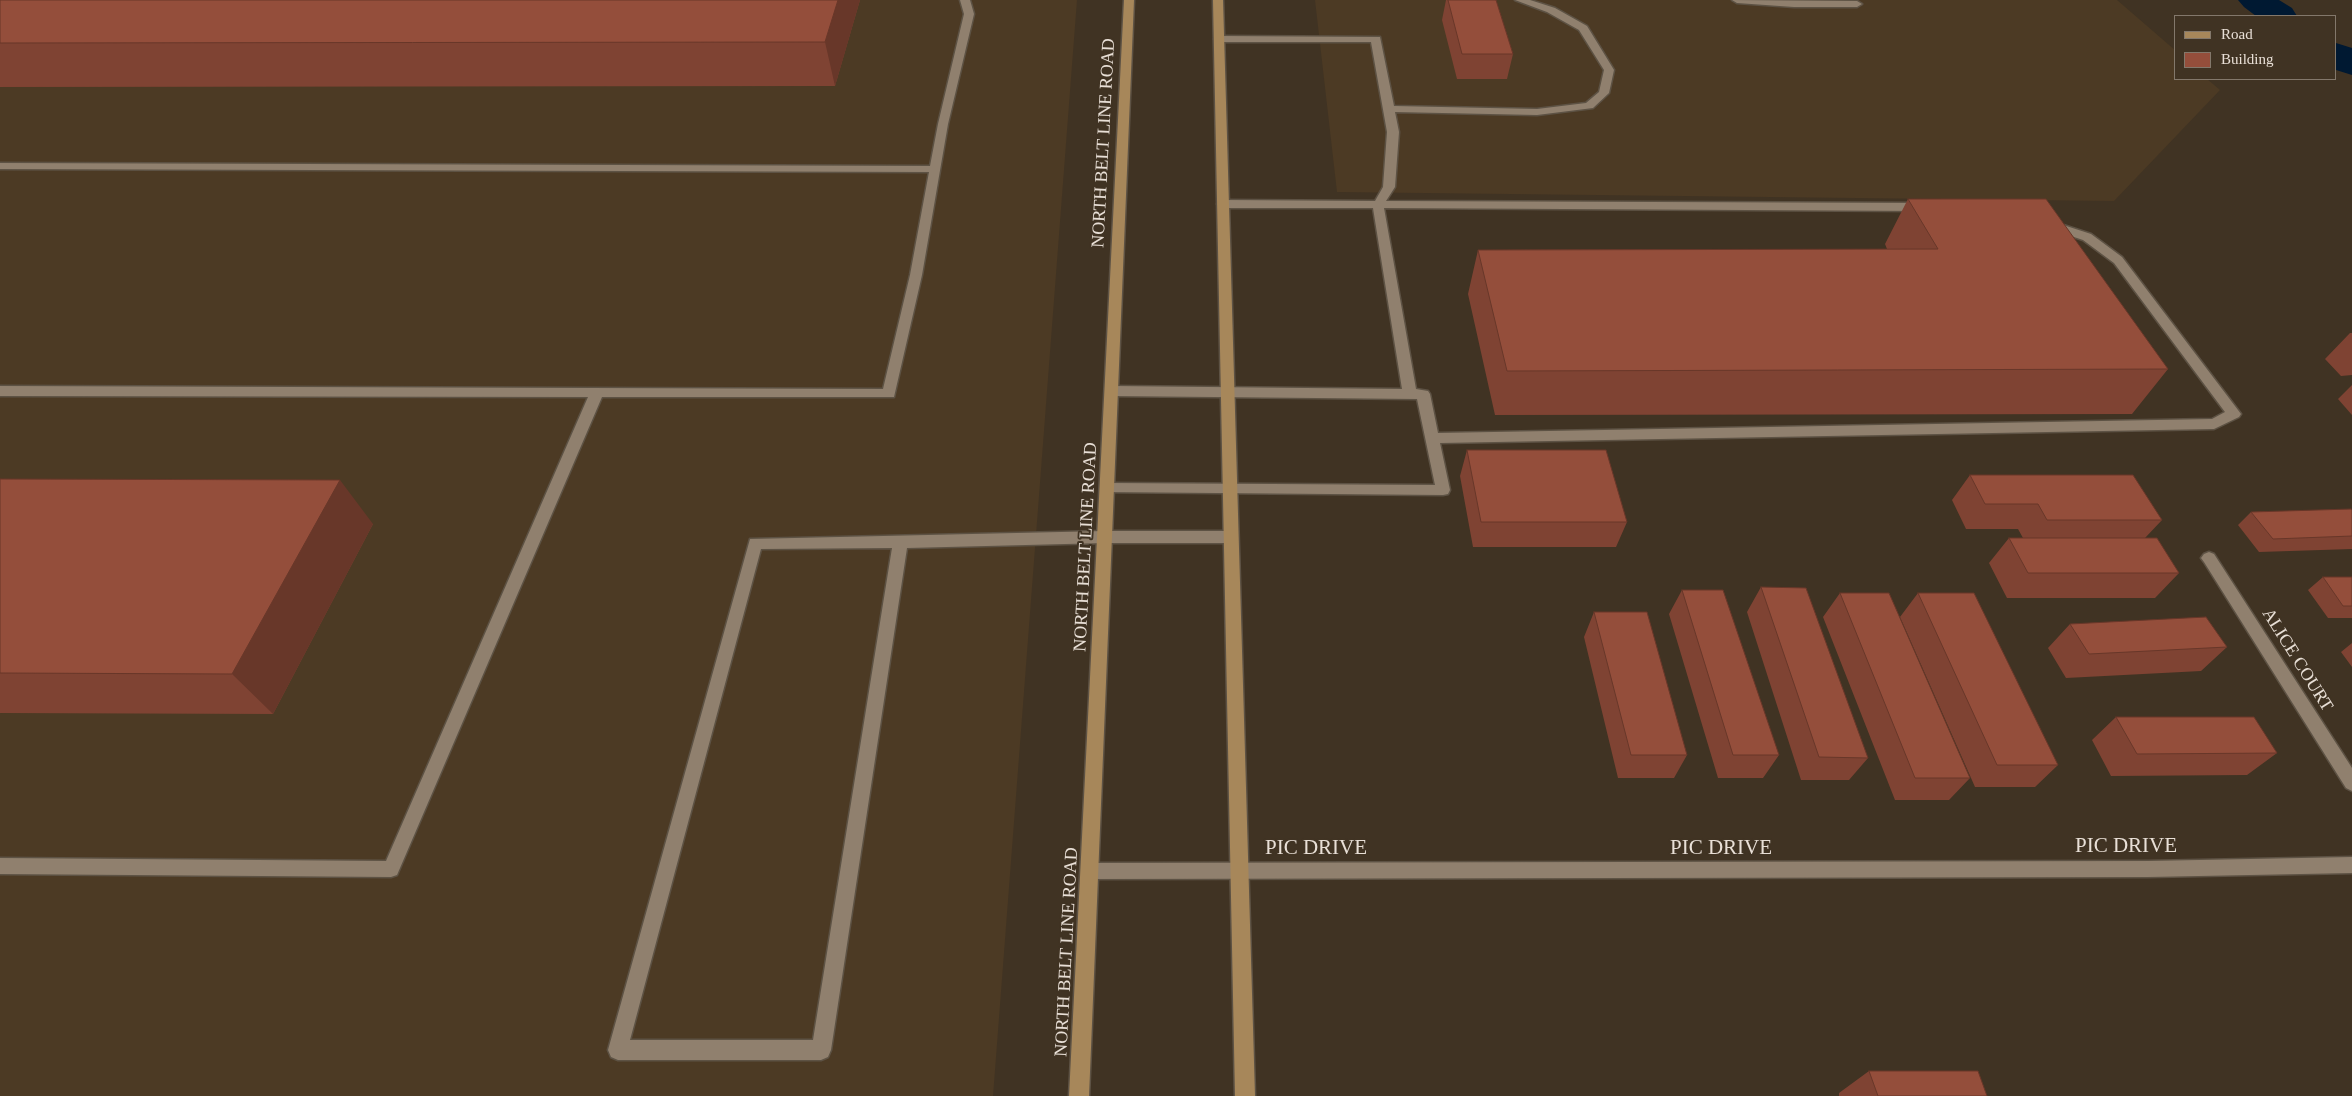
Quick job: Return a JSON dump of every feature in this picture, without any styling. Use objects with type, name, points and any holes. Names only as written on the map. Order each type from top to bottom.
[{"type":"main road","name":"NORTH BELT LINE ROAD","points":[[1079,1096],[1129,0]]},
{"type":"main road","points":[[1218,0],[1245,1096]]},
{"type":"street","points":[[0,392],[889,394],[916,275],[943,124],[969,14],[965,0]]},
{"type":"street","points":[[1389,109],[1537,112],[1589,106],[1604,93],[1609,70],[1583,28],[1551,10],[1520,0]]},
{"type":"street","points":[[1737,0],[1794,4],[1857,4]]},
{"type":"street","points":[[1219,38],[1376,38],[1393,132],[1389,187],[1378,205],[1410,394]]},
{"type":"street","points":[[0,166],[935,169]]},
{"type":"street","points":[[1223,204],[1937,208]]},
{"type":"street","points":[[1432,438],[2214,424],[2234,414],[2118,260],[2087,238],[2042,222]]},
{"type":"street","points":[[1107,488],[1443,490],[1422,394],[1112,391]]},
{"type":"street","points":[[0,866],[391,869],[597,392]]},
{"type":"street","points":[[900,542],[821,1050],[618,1050],[755,543],[900,542],[1105,536],[1230,536]]},
{"type":"street","name":"ALICE COURT","points":[[2209,558],[2352,783]]},
{"type":"street","name":"PIC DRIVE","points":[[1090,871],[2148,869],[2352,865]]},
{"type":"shaded area","points":[[0,0],[1077,0],[993,1096],[0,1096]]},
{"type":"shaded area","points":[[1315,0],[2117,0],[2174,49],[2174,80],[2208,80],[2220,90],[2114,201],[1337,192]]},
{"type":"building","points":[[0,0],[838,0],[825,42],[0,43]]},
{"type":"building","points":[[1448,0],[1496,0],[1513,54],[1462,54]]},
{"type":"building","points":[[1908,199],[2046,199],[2168,369],[1507,371],[1478,250],[1938,249]]},
{"type":"building","points":[[1467,450],[1606,450],[1627,522],[1481,522]]},
{"type":"building","points":[[1970,475],[2133,475],[2162,520],[2047,520],[2038,504],[1985,504]]},
{"type":"building","points":[[0,479],[340,480],[232,674],[0,673]]},
{"type":"building","points":[[2351,509],[2352,536],[2273,539],[2251,512]]},
{"type":"building","points":[[2009,538],[2157,538],[2179,573],[2028,573]]},
{"type":"building","points":[[2323,577],[2352,577],[2352,606],[2343,606]]},
{"type":"building","points":[[1761,587],[1806,588],[1868,758],[1819,757]]},
{"type":"building","points":[[1682,590],[1723,590],[1779,755],[1733,755]]},
{"type":"building","points":[[1840,593],[1889,593],[1970,778],[1915,778]]},
{"type":"building","points":[[1918,593],[1974,593],[2058,765],[1997,765]]},
{"type":"building","points":[[1594,612],[1647,612],[1687,755],[1631,755]]},
{"type":"building","points":[[2206,617],[2227,647],[2089,654],[2070,624]]},
{"type":"building","points":[[2116,717],[2254,717],[2277,753],[2137,754]]},
{"type":"building","points":[[1869,1071],[1978,1071],[1987,1096],[1878,1096]]},
{"type":"waterway","points":[[2256,0],[2278,15]]},
{"type":"waterway","points":[[2337,55],[2352,64]]}]
